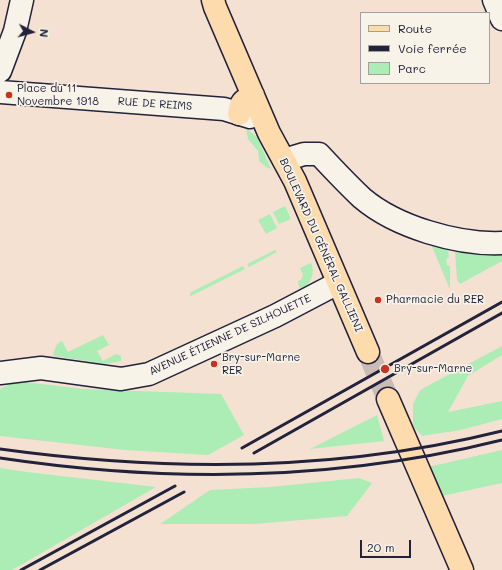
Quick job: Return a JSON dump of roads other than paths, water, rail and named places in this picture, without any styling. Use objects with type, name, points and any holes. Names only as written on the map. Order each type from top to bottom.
[{"type":"main road","name":"BOULEVARD DU GÉNÉRAL GALLIENI","points":[[213,0],[251,107],[268,133],[295,181],[368,352]]},
{"type":"main road","points":[[388,399],[462,570]]},
{"type":"street","points":[[0,71],[15,31],[22,0]]},
{"type":"street","points":[[494,0],[502,19]]},
{"type":"street","name":"RUE DE REIMS","points":[[0,92],[224,109],[251,107]]},
{"type":"street","points":[[284,160],[304,154],[319,154],[363,198],[390,218],[422,230],[451,238],[502,244]]},
{"type":"street","name":"AVENUE ÉTIENNE DE SILHOUETTE","points":[[0,373],[41,368],[121,378],[149,374],[275,316],[338,283]]},
{"type":"tunnel","points":[[368,352],[388,399]]},
{"type":"railway","points":[[242,448],[502,302]]},
{"type":"railway","points":[[254,453],[502,313]]},
{"type":"railway","points":[[0,449],[63,457],[126,462],[252,464],[315,461],[378,454],[440,444],[502,431]]},
{"type":"railway","points":[[0,458],[126,472],[252,474],[378,464],[440,454],[502,440]]},
{"type":"railway","points":[[21,570],[175,486]]},
{"type":"railway","points":[[40,570],[184,492]]},
{"type":"place","name":"Place du 11 Novembre 1918","points":[[9,95]]},
{"type":"place","name":"Pharmacie du RER","points":[[378,300]]},
{"type":"place","name":"Bry-sur-Marne RER","points":[[214,364]]},
{"type":"place","name":"Bry-sur-Marne","points":[[385,369]]}]
